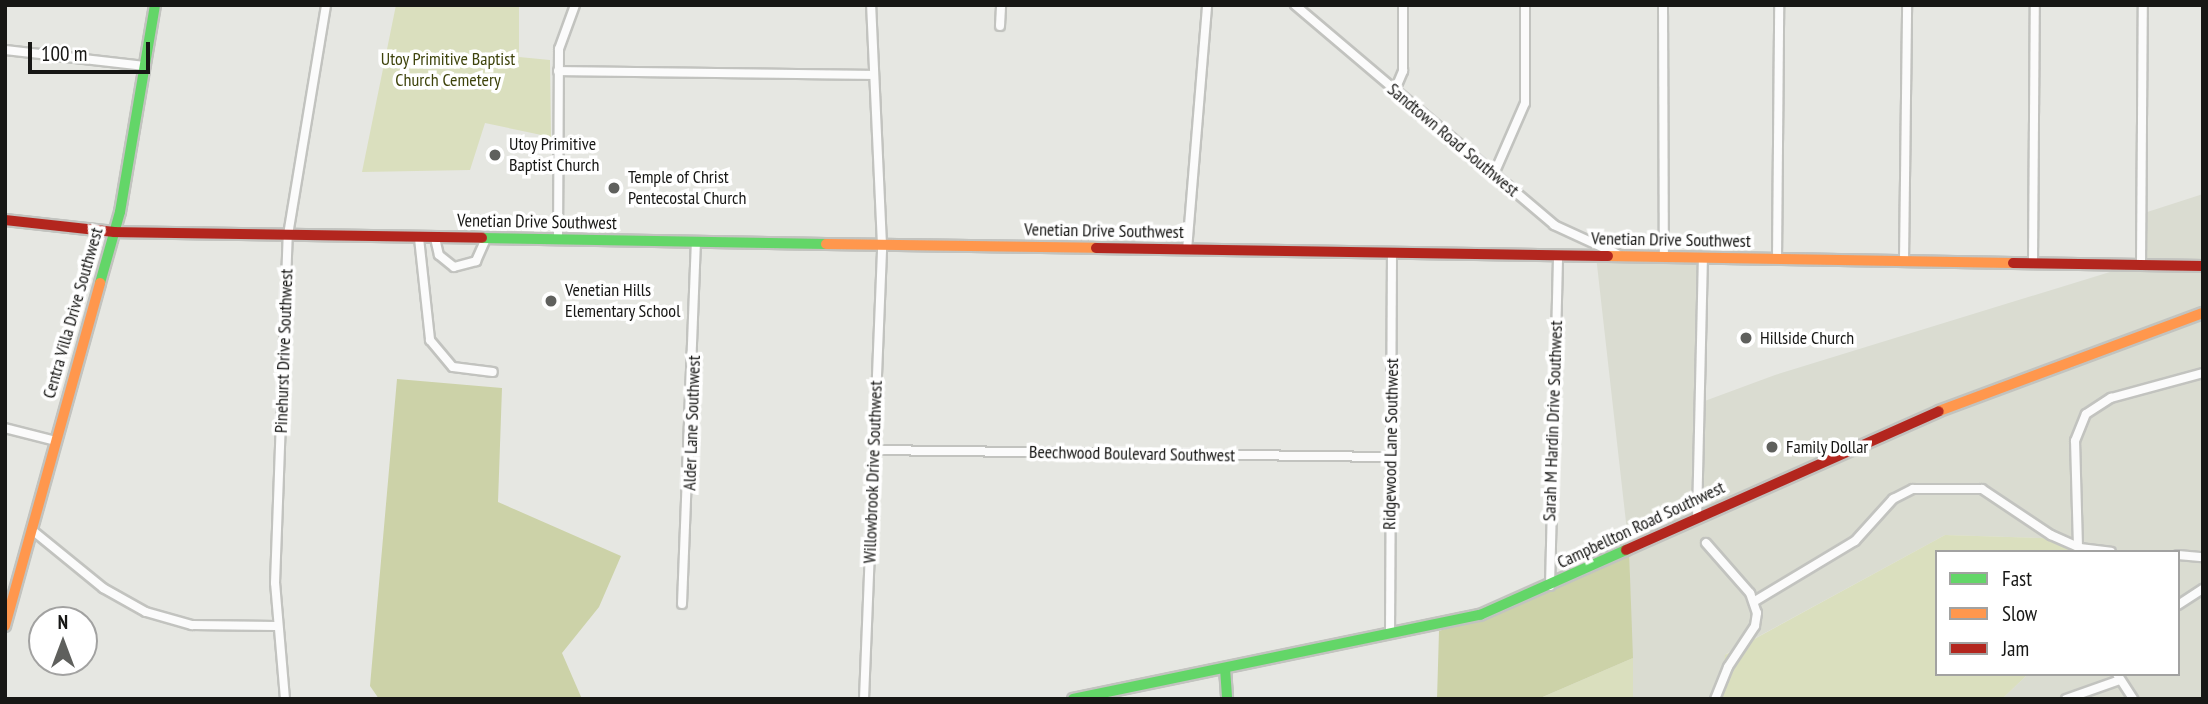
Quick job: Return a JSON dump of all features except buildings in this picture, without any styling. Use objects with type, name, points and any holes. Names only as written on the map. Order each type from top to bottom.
[{"type":"street","name":"Centra Villa Drive Southwest","points":[[5,626],[114,232],[155,5]]},
{"type":"street","name":"Pinehurst Drive Southwest","points":[[285,699],[276,626],[288,235],[326,5]]},
{"type":"street","points":[[558,240],[558,71],[565,28],[575,5]]},
{"type":"street","name":"Willowbrook Drive Southwest","points":[[864,699],[882,245],[871,5]]},
{"type":"street","points":[[1000,26],[1001,5]]},
{"type":"street","points":[[1187,250],[1207,5]]},
{"type":"street","name":"Sandtown Road Southwest","points":[[1295,5],[1554,225],[1623,257]]},
{"type":"street","points":[[1395,90],[1403,71],[1404,5]]},
{"type":"street","points":[[1494,174],[1525,103],[1525,5]]},
{"type":"street","points":[[1663,5],[1664,257]]},
{"type":"street","points":[[1777,259],[1779,5]]},
{"type":"street","points":[[1904,261],[1907,5]]},
{"type":"street","points":[[2033,262],[2035,5]]},
{"type":"street","points":[[2141,264],[2143,5]]},
{"type":"street","points":[[5,50],[145,66]]},
{"type":"street","points":[[558,71],[874,75]]},
{"type":"street","name":"Venetian Drive Southwest","points":[[5,220],[114,232],[2203,266]]},
{"type":"street","points":[[419,238],[425,319],[430,340],[453,367],[493,372]]},
{"type":"street","points":[[435,238],[439,255],[454,267],[476,261],[486,239]]},
{"type":"street","name":"Alder Lane Southwest","points":[[682,604],[696,242]]},
{"type":"street","name":"Ridgewood Lane Southwest","points":[[1390,634],[1392,253]]},
{"type":"street","name":"Sarah M Hardin Drive Southwest","points":[[1550,586],[1558,256]]},
{"type":"street","points":[[1697,519],[1703,258]]},
{"type":"street","name":"Campbellton Road Southwest","points":[[1073,699],[1480,615],[1914,421],[2203,313]]},
{"type":"street","points":[[1755,601],[1855,541],[1893,499],[1913,489],[1982,489],[2051,535],[2078,547],[2075,441],[2086,414],[2111,398],[2203,373]]},
{"type":"street","points":[[5,428],[56,441]]},
{"type":"street","name":"Beechwood Boulevard Southwest","points":[[874,450],[1390,457]]},
{"type":"street","points":[[32,530],[103,589],[146,612],[192,625],[276,626]]},
{"type":"street","points":[[1706,543],[1755,601],[1755,626],[1728,667],[1715,699]]},
{"type":"street","points":[[2080,550],[2096,550]]},
{"type":"street","points":[[2180,555],[2203,557]]},
{"type":"street","points":[[2180,604],[2203,589]]},
{"type":"street","points":[[1225,668],[1227,699]]},
{"type":"street","points":[[2066,699],[2119,677],[2133,699]]},
{"type":"shaded area","points":[[2203,194],[2203,699],[2002,699],[2026,676],[2180,676],[2180,550],[2071,550],[2072,539],[1945,535],[1726,654],[1721,699],[1633,699],[1629,549],[1596,256],[1706,260],[1702,402],[1775,375],[2136,264],[2138,215]]},
{"type":"green space","name":"Utoy Primitive Baptist Church Cemetery","points":[[396,5],[519,5],[519,57],[550,60],[551,137],[485,123],[470,170],[362,172]]},
{"type":"green space","points":[[397,379],[502,388],[498,502],[621,556],[599,607],[562,653],[582,699],[379,699],[370,686]]},
{"type":"green space","points":[[1945,535],[2072,539],[2071,550],[1935,550],[1935,676],[2026,676],[2002,699],[1721,699],[1725,655]]},
{"type":"green space","points":[[1629,549],[1633,658],[1538,699],[1437,699],[1439,631],[1498,611]]},
{"type":"green space","points":[[1633,658],[1633,699],[1538,699]]},
{"type":"traffic: fast","points":[[100,283],[120,212],[155,5]]},
{"type":"traffic: fast","points":[[482,238],[826,244]]},
{"type":"traffic: fast","points":[[1073,699],[1480,615],[1626,550]]},
{"type":"traffic: fast","points":[[1225,668],[1227,699]]},
{"type":"traffic: slow","points":[[826,244],[1096,248]]},
{"type":"traffic: slow","points":[[1608,256],[2013,263]]},
{"type":"traffic: slow","points":[[5,626],[100,283]]},
{"type":"traffic: slow","points":[[1939,411],[2203,313]]},
{"type":"traffic: jam","points":[[5,220],[114,232],[482,238]]},
{"type":"traffic: jam","points":[[1096,248],[1608,256]]},
{"type":"traffic: jam","points":[[2013,263],[2203,266]]},
{"type":"traffic: jam","points":[[1626,550],[1939,411]]},
{"type":"place","name":"Utoy Primitive Baptist Church","points":[[495,155]]},
{"type":"place","name":"Temple of Christ Pentecostal Church","points":[[614,188]]},
{"type":"place","name":"Venetian Hills Elementary School","points":[[551,301]]},
{"type":"place","name":"Hillside Church","points":[[1746,338]]},
{"type":"place","name":"Family Dollar","points":[[1772,447]]}]
